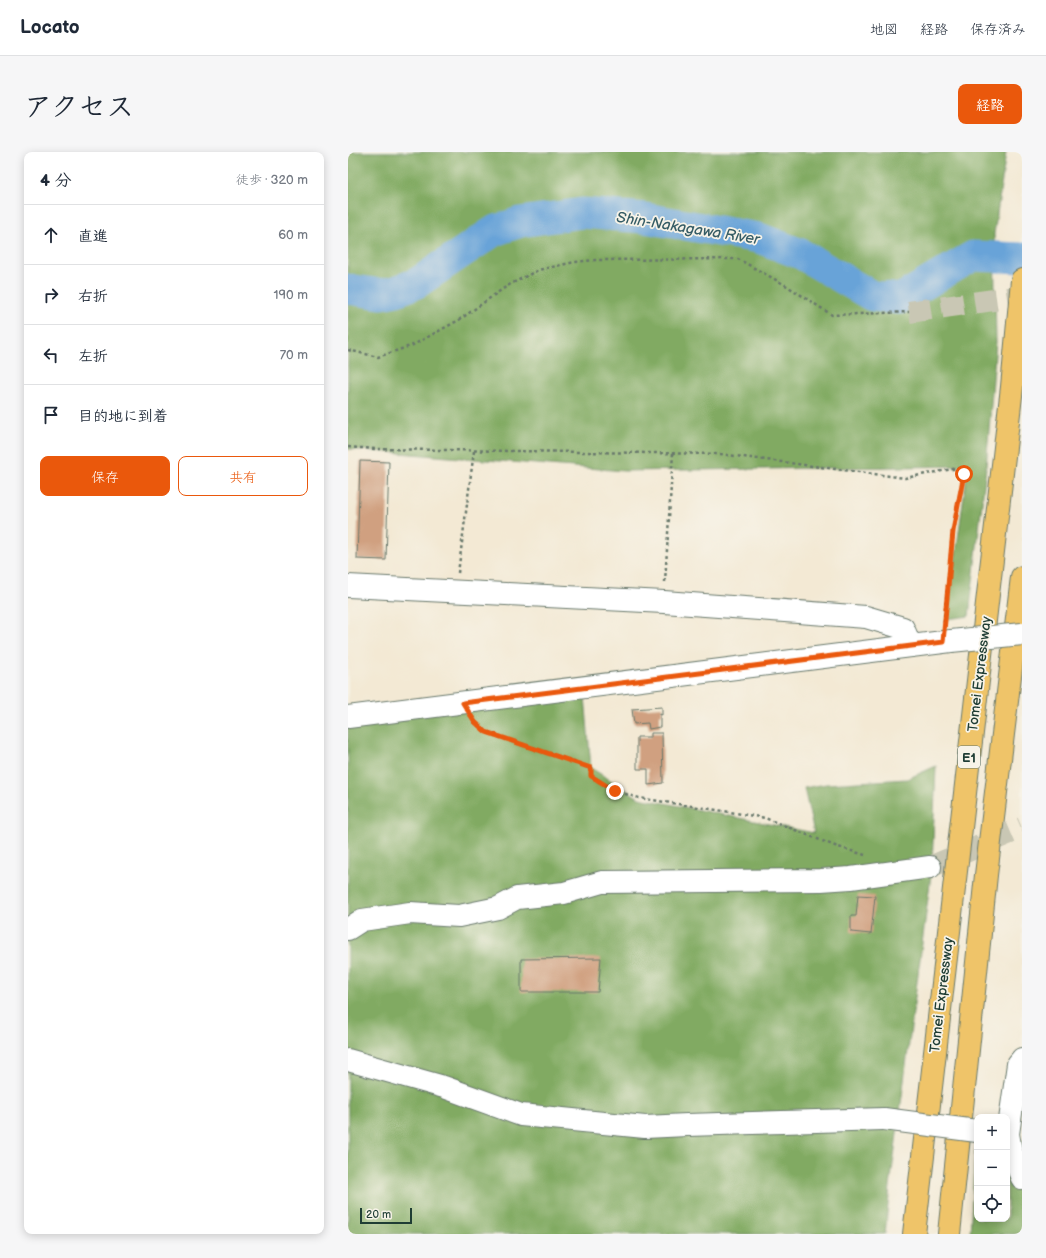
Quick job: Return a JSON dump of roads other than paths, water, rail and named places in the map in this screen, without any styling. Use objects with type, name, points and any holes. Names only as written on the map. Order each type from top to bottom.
[{"type":"highway","name":"Tomei Expressway","points":[[914,1234],[1012,387],[1022,280]]},
{"type":"highway","name":"E1","points":[[949,1234],[986,875],[1022,577]]},
{"type":"street","points":[[348,586],[664,602],[866,617],[903,628],[911,646]]},
{"type":"street","points":[[348,717],[911,646],[1022,634]]},
{"type":"street","points":[[348,929],[362,920],[410,913],[459,916],[498,908],[517,898],[564,893],[602,882],[821,880],[851,878],[930,867]]},
{"type":"street","points":[[1022,1059],[1018,1064],[1011,1127],[1011,1151],[1022,1178]]},
{"type":"street","points":[[348,1060],[444,1087],[522,1115],[645,1127],[884,1119],[974,1131]]},
{"type":"waterway","name":"Shin-Nakagawa River","points":[[348,289],[381,294],[396,291],[417,283],[494,231],[520,222],[582,213],[645,218],[759,238],[801,254],[872,296],[900,299],[973,256],[1022,258]]},
{"type":"tunnel","points":[[909,312],[1022,296]]},
{"type":"tunnel","points":[[930,867],[1022,828]]}]
